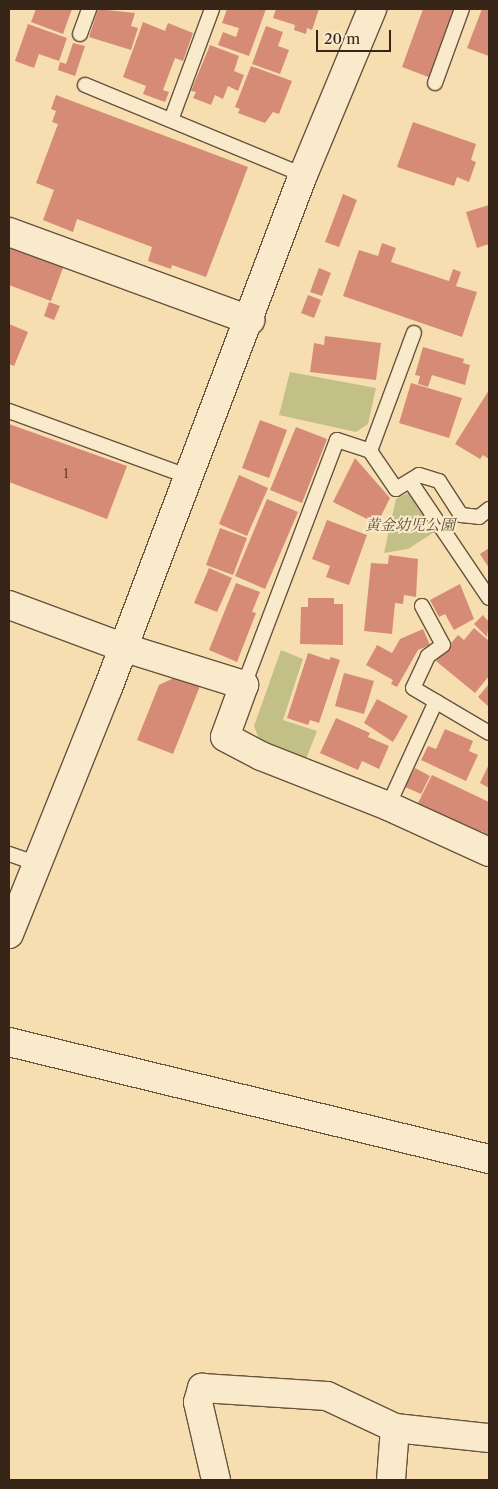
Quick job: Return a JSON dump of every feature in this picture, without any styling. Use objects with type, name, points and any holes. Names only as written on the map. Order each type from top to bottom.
[{"type":"street","points":[[9,934],[250,320],[303,174],[372,9]]},
{"type":"street","points":[[9,232],[250,320]]},
{"type":"street","points":[[9,605],[122,647],[244,685],[225,737],[261,756],[388,806],[489,852]]},
{"type":"street","points":[[9,1042],[489,1159]]},
{"type":"street","points":[[216,1480],[198,1402],[202,1388],[327,1396],[394,1428],[489,1438]]},
{"type":"street","points":[[391,1480],[394,1428]]},
{"type":"lane","points":[[80,34],[89,9]]},
{"type":"lane","points":[[170,120],[212,9]]},
{"type":"lane","points":[[435,83],[462,9]]},
{"type":"lane","points":[[85,85],[303,174]]},
{"type":"lane","points":[[370,451],[414,333]]},
{"type":"lane","points":[[9,411],[189,477]]},
{"type":"lane","points":[[244,685],[337,440],[370,451],[396,489],[419,475],[439,480],[461,515],[479,517],[489,509]]},
{"type":"lane","points":[[410,480],[489,598]]},
{"type":"lane","points":[[422,606],[442,645],[428,656],[413,688],[489,733]]},
{"type":"lane","points":[[388,806],[436,701]]},
{"type":"lane","points":[[9,854],[38,864]]},
{"type":"green space","points":[[290,372],[376,388],[368,424],[356,432],[279,415]]},
{"type":"green space","name":"黄金幼児公園","points":[[410,492],[436,531],[408,549],[384,553],[396,499]]},
{"type":"green space","points":[[281,650],[303,659],[283,720],[317,731],[306,759],[259,739],[254,726]]},
{"type":"building","points":[[36,9],[72,9],[63,34],[31,22]]},
{"type":"building","points":[[98,9],[135,13],[131,26],[138,28],[131,50],[89,37]]},
{"type":"building","points":[[227,9],[266,9],[249,56],[218,45],[223,32],[236,37],[239,28],[222,23]]},
{"type":"building","points":[[276,9],[319,9],[312,30],[307,28],[306,34],[294,30],[295,25],[273,18]]},
{"type":"building","points":[[423,9],[456,9],[431,78],[402,67]]},
{"type":"building","points":[[482,9],[489,9],[489,56],[467,48]]},
{"type":"building","points":[[143,22],[165,31],[168,23],[193,33],[183,61],[175,58],[163,90],[169,92],[165,102],[143,94],[146,86],[123,77]]},
{"type":"building","points":[[28,24],[67,38],[59,61],[39,54],[34,68],[15,61]]},
{"type":"building","points":[[266,26],[283,32],[278,46],[289,50],[280,74],[252,64]]},
{"type":"building","points":[[73,43],[85,46],[75,76],[58,70],[60,62],[66,64]]},
{"type":"building","points":[[210,45],[239,56],[234,71],[244,75],[238,91],[228,86],[223,99],[215,95],[211,105],[193,98],[196,92],[191,91]]},
{"type":"building","points":[[251,66],[292,81],[279,114],[273,112],[265,123],[238,113],[240,109],[235,107]]},
{"type":"building","points":[[56,95],[248,167],[206,277],[172,265],[171,269],[148,261],[152,247],[77,219],[73,232],[43,220],[54,190],[36,183],[58,124],[52,122],[56,111],[51,109]]},
{"type":"building","points":[[413,122],[476,144],[471,160],[476,162],[469,182],[457,177],[454,186],[397,167]]},
{"type":"building","points":[[343,194],[357,200],[339,247],[325,242]]},
{"type":"building","points":[[489,205],[489,244],[477,248],[466,212]]},
{"type":"building","points":[[382,243],[396,248],[391,262],[449,281],[453,269],[461,272],[456,286],[477,292],[462,337],[343,296],[359,250],[378,256]]},
{"type":"building","points":[[9,248],[64,265],[51,301],[9,285]]},
{"type":"building","points":[[319,268],[331,273],[322,296],[310,292]]},
{"type":"building","points":[[308,295],[321,300],[314,318],[301,313]]},
{"type":"building","points":[[49,302],[60,306],[54,320],[44,316]]},
{"type":"building","points":[[9,324],[28,332],[14,366],[9,364]]},
{"type":"building","points":[[325,336],[381,343],[376,380],[310,372],[314,343],[324,345]]},
{"type":"building","points":[[423,347],[464,359],[463,363],[470,365],[465,385],[432,375],[428,387],[418,384],[420,376],[415,375]]},
{"type":"building","points":[[411,383],[462,398],[449,438],[399,423]]},
{"type":"building","points":[[489,390],[489,459],[483,455],[480,459],[455,444]]},
{"type":"building","points":[[260,420],[287,430],[269,478],[242,468]]},
{"type":"building","points":[[9,424],[127,466],[107,519],[9,482]]},
{"type":"building","points":[[296,427],[327,439],[302,503],[270,490]]},
{"type":"building","points":[[355,458],[390,498],[377,524],[333,502]]},
{"type":"building","points":[[239,475],[268,488],[247,536],[219,524]]},
{"type":"building","points":[[267,499],[298,512],[265,589],[235,576]]},
{"type":"building","points":[[327,520],[367,535],[349,585],[326,577],[330,566],[312,559]]},
{"type":"building","points":[[220,528],[247,538],[233,575],[206,565]]},
{"type":"building","points":[[489,548],[489,568],[480,554]]},
{"type":"building","points":[[389,555],[418,559],[416,597],[404,595],[403,604],[395,603],[392,634],[364,631],[371,563],[388,564]]},
{"type":"building","points":[[209,568],[232,578],[217,612],[194,603]]},
{"type":"building","points":[[236,583],[260,592],[252,612],[256,613],[237,662],[209,650]]},
{"type":"building","points":[[460,584],[474,619],[454,630],[445,614],[439,617],[430,600]]},
{"type":"building","points":[[308,598],[334,598],[334,604],[343,604],[343,645],[300,644],[301,607],[308,607]]},
{"type":"building","points":[[483,615],[489,622],[487,637],[474,624]]},
{"type":"building","points":[[474,628],[489,641],[489,676],[475,693],[436,661],[458,635],[464,640]]},
{"type":"building","points":[[423,629],[430,645],[418,650],[397,687],[391,684],[393,680],[366,665],[377,645],[392,653],[400,639]]},
{"type":"building","points":[[308,653],[329,660],[331,657],[340,660],[319,723],[310,720],[308,725],[287,718]]},
{"type":"building","points":[[344,673],[374,681],[364,714],[335,706]]},
{"type":"building","points":[[176,677],[200,686],[173,754],[137,740],[159,685]]},
{"type":"building","points":[[489,684],[489,707],[478,697]]},
{"type":"building","points":[[377,699],[408,716],[393,742],[364,723]]},
{"type":"building","points":[[336,718],[370,733],[368,737],[389,746],[379,769],[362,761],[358,770],[320,753]]},
{"type":"building","points":[[445,729],[473,741],[469,751],[478,755],[466,781],[421,760],[428,746],[436,749]]},
{"type":"building","points":[[489,764],[489,788],[480,783]]},
{"type":"building","points":[[415,768],[430,776],[421,794],[405,787]]},
{"type":"building","points":[[432,775],[489,802],[488,835],[481,831],[478,838],[415,809]]}]
